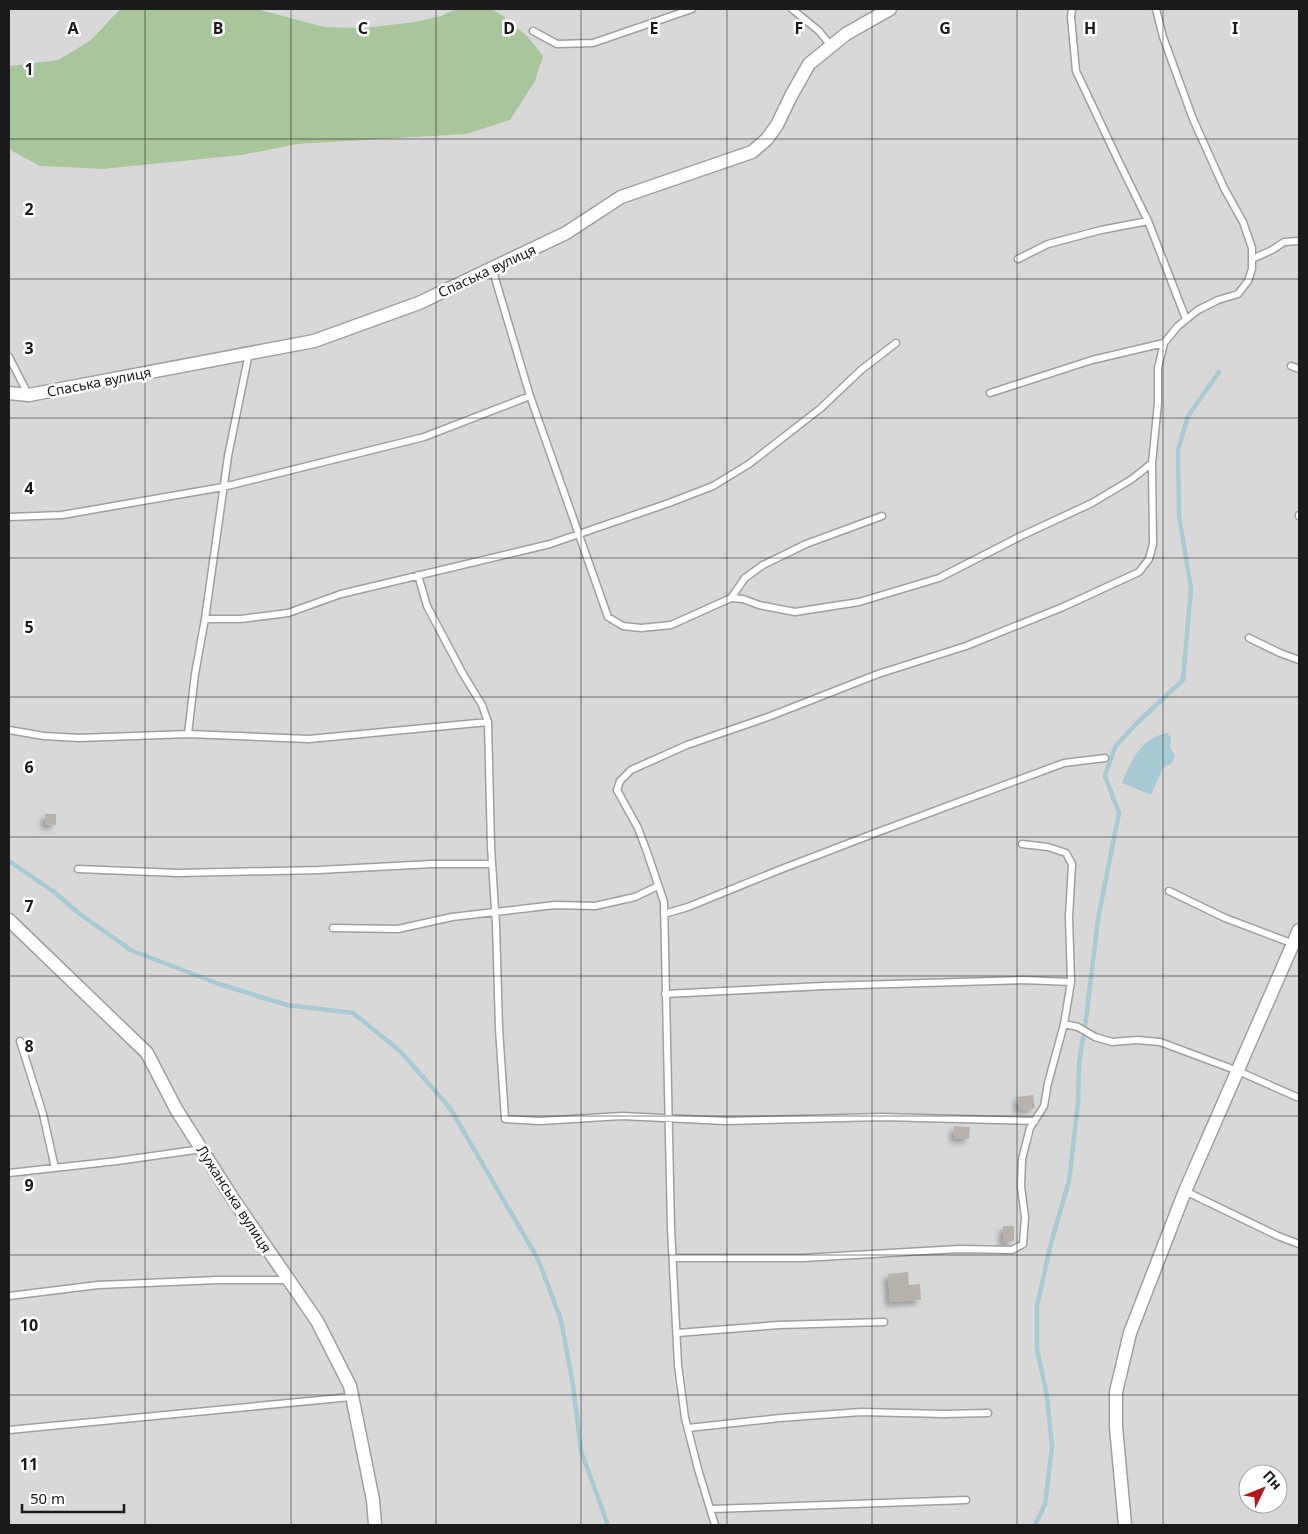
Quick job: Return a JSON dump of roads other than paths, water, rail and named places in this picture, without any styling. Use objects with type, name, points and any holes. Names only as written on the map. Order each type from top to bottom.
[{"type":"street","name":"Спаська вулиця","points":[[9,393],[28,395],[314,341],[419,303],[566,233],[621,197],[752,152],[767,139],[777,125],[809,64],[846,34],[890,9]]},
{"type":"street","name":"Лужанська вулиця","points":[[9,920],[147,1053],[176,1109],[233,1199],[317,1321],[350,1386],[373,1500],[372,1525]]},
{"type":"street","points":[[1125,1525],[1116,1427],[1116,1392],[1130,1333],[1185,1191],[1296,945],[1299,930]]},
{"type":"lane","points":[[534,31],[557,44],[593,43],[692,9]]},
{"type":"lane","points":[[792,9],[819,31],[831,46]]},
{"type":"lane","points":[[1072,9],[1071,17],[1076,71],[1148,221],[1186,319]]},
{"type":"lane","points":[[715,1525],[685,1418],[678,1365],[665,994],[664,902],[638,828],[617,790],[620,781],[632,770],[687,746],[878,674],[966,646],[1063,607],[1139,572],[1149,558],[1153,544],[1152,464],[1158,403],[1158,368],[1164,343],[1178,326],[1198,310],[1218,300],[1238,294],[1248,281],[1252,268],[1252,248],[1244,222],[1224,188],[1193,119],[1163,37],[1156,9]]},
{"type":"lane","points":[[1018,259],[1048,244],[1102,230],[1148,221]]},
{"type":"lane","points":[[1252,259],[1284,242],[1299,241]]},
{"type":"lane","points":[[492,268],[530,396],[608,617],[624,626],[641,628],[672,625],[731,598],[743,598],[759,605],[795,612],[859,602],[938,578],[1092,503],[1132,479],[1152,464]]},
{"type":"lane","points":[[990,393],[1092,360],[1164,343]]},
{"type":"lane","points":[[205,619],[242,619],[288,613],[341,594],[550,544],[670,503],[713,486],[750,464],[821,408],[861,370],[896,344]]},
{"type":"lane","points":[[188,734],[223,487],[249,353]]},
{"type":"lane","points":[[9,357],[28,395]]},
{"type":"lane","points":[[1291,366],[1299,369]]},
{"type":"lane","points":[[9,517],[62,515],[223,487],[424,437],[530,396]]},
{"type":"lane","points":[[731,598],[745,578],[763,565],[806,544],[882,516]]},
{"type":"lane","points":[[418,575],[426,606],[482,705],[488,722],[499,1028],[505,1119],[540,1121],[622,1116],[726,1121],[882,1116],[1035,1121]]},
{"type":"lane","points":[[1249,638],[1299,660]]},
{"type":"lane","points":[[9,730],[44,736],[79,738],[188,734],[309,739],[488,722]]},
{"type":"lane","points":[[664,914],[688,908],[779,870],[1064,763],[1105,758]]},
{"type":"lane","points":[[673,1258],[803,1258],[959,1249],[1012,1250],[1023,1244],[1025,1217],[1021,1187],[1022,1158],[1030,1128],[1044,1106],[1048,1083],[1064,1024],[1071,982],[1069,917],[1072,864],[1066,853],[1048,847],[1022,844]]},
{"type":"lane","points":[[78,869],[178,873],[319,870],[432,864],[492,864]]},
{"type":"lane","points":[[334,928],[398,929],[452,917],[555,906],[595,906],[635,897],[658,886]]},
{"type":"lane","points":[[1168,891],[1225,918],[1296,945]]},
{"type":"lane","points":[[665,994],[824,986],[1022,980],[1071,982]]},
{"type":"lane","points":[[1064,1024],[1078,1027],[1095,1037],[1112,1042],[1136,1040],[1160,1042],[1238,1071],[1299,1098]]},
{"type":"lane","points":[[20,1041],[43,1114],[55,1168]]},
{"type":"lane","points":[[9,1173],[202,1150]]},
{"type":"lane","points":[[1185,1191],[1278,1236],[1299,1244]]},
{"type":"lane","points":[[9,1296],[98,1285],[218,1280],[288,1280]]},
{"type":"lane","points":[[677,1333],[779,1324],[884,1322]]},
{"type":"lane","points":[[9,1430],[351,1397]]},
{"type":"lane","points":[[688,1428],[861,1412],[945,1414],[988,1412]]},
{"type":"lane","points":[[711,1508],[966,1500]]},
{"type":"water","points":[[1167,733],[1171,737],[1170,747],[1175,755],[1172,763],[1163,768],[1151,795],[1122,783],[1131,764],[1144,745],[1156,736]]},
{"type":"waterway","points":[[1035,1525],[1045,1504],[1052,1447],[1047,1396],[1037,1349],[1037,1306],[1051,1243],[1069,1181],[1078,1103],[1079,1063],[1098,919],[1119,813],[1105,776],[1115,747],[1137,723],[1183,680],[1191,588],[1179,516],[1178,450],[1188,416],[1219,372]]},
{"type":"waterway","points":[[9,861],[54,892],[81,915],[130,950],[219,984],[287,1005],[353,1013],[401,1052],[450,1108],[538,1259],[561,1320],[573,1385],[581,1451],[608,1525]]}]
